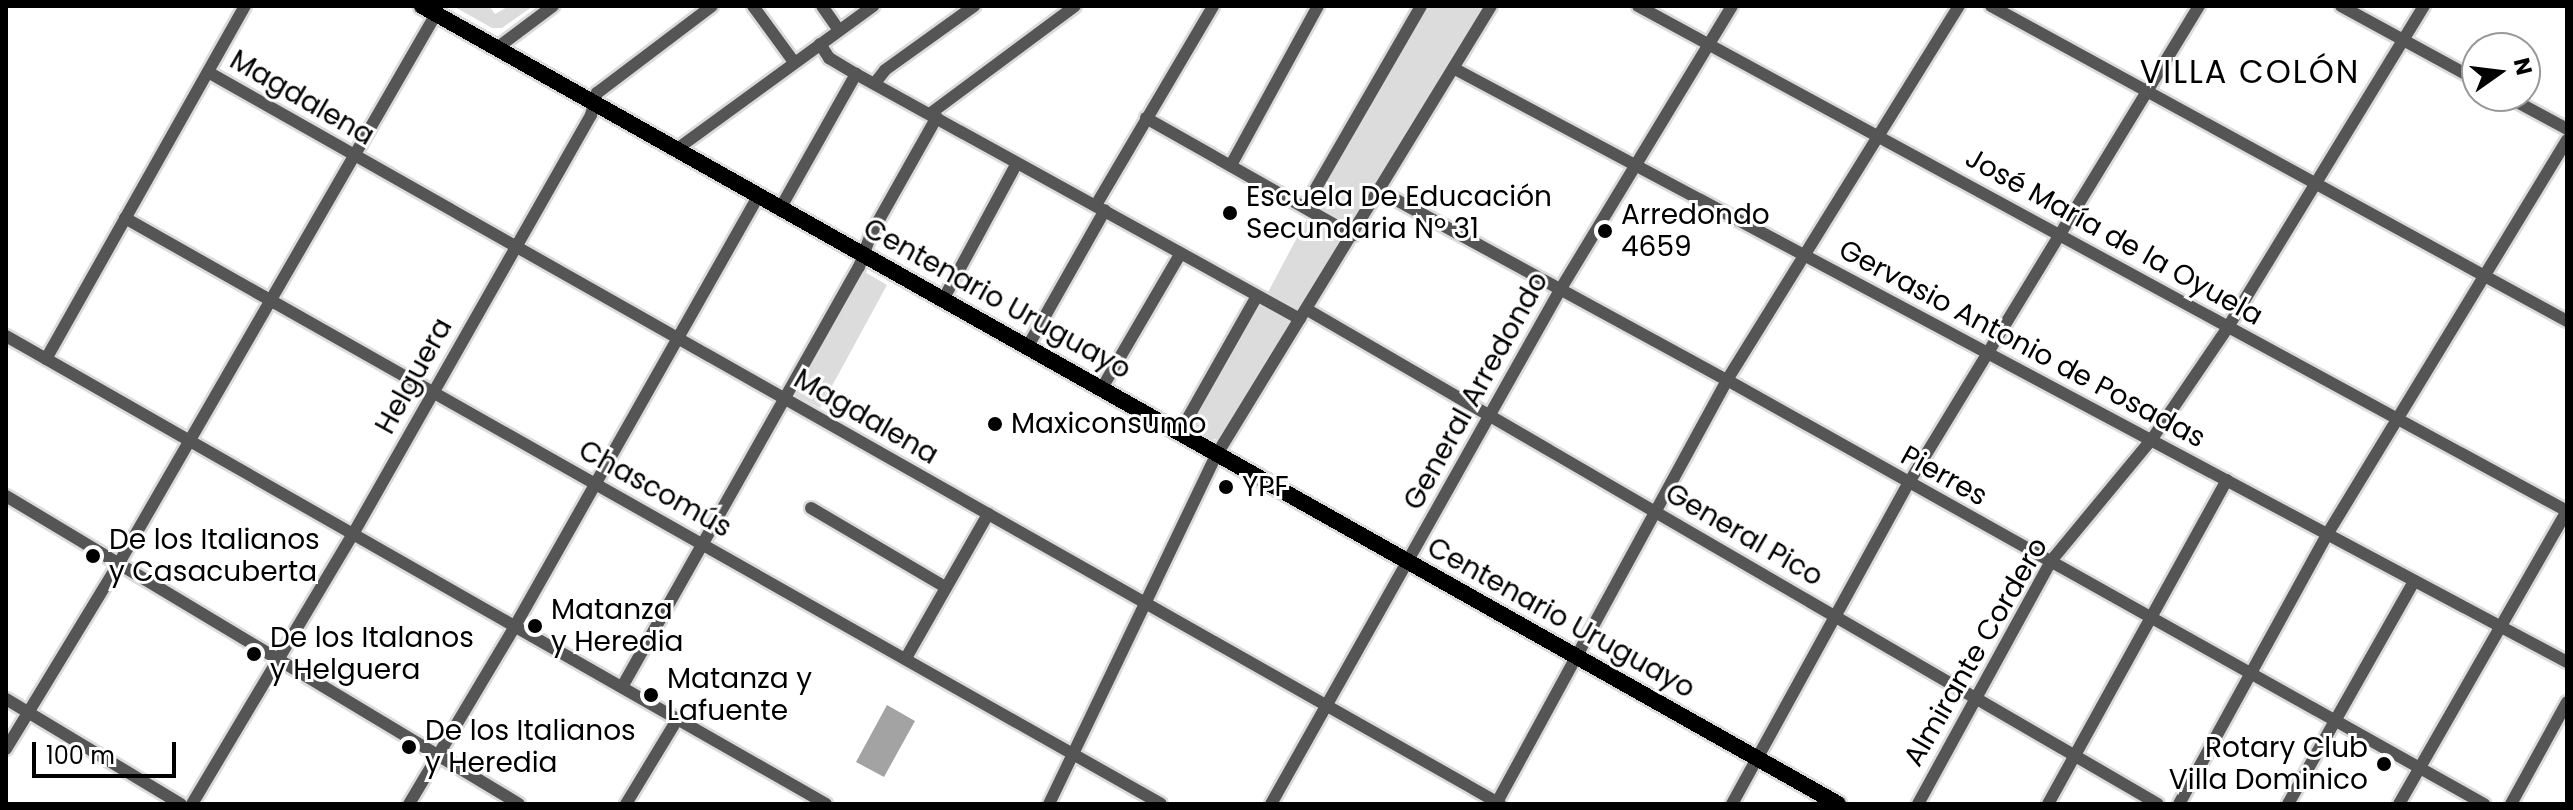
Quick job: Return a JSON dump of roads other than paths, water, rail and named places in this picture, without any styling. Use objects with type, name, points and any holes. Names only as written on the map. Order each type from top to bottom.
[{"type":"main road","name":"Centenario Uruguayo","points":[[429,10],[1838,804]]},
{"type":"street","points":[[46,359],[245,6]]},
{"type":"street","points":[[497,48],[553,6]]},
{"type":"street","name":"Helguera","points":[[192,804],[353,534],[591,115],[601,88],[712,6]]},
{"type":"street","points":[[753,6],[794,62]]},
{"type":"street","points":[[822,6],[839,30]]},
{"type":"street","points":[[677,149],[873,6]]},
{"type":"street","points":[[875,83],[885,70],[974,6]]},
{"type":"street","points":[[622,687],[864,255],[871,234],[934,115],[1075,6]]},
{"type":"street","points":[[1028,346],[1146,118],[1213,6]]},
{"type":"street","points":[[1231,165],[1318,6]]},
{"type":"street","points":[[1305,207],[1421,6]]},
{"type":"street","points":[[1049,804],[1217,454],[1491,6]]},
{"type":"street","name":"José María de la Oyuela","points":[[1638,6],[2567,511]]},
{"type":"street","name":"General Arredondo","points":[[1271,804],[1560,290],[1732,6]]},
{"type":"street","points":[[1498,803],[1727,380],[1959,6]]},
{"type":"street","points":[[1991,6],[2567,321]]},
{"type":"street","points":[[1732,804],[1908,484],[2199,6]]},
{"type":"street","points":[[2341,6],[2461,71]]},
{"type":"street","name":"Almirante Cordero","points":[[1918,804],[2051,561],[2152,439],[2228,327],[2424,6]]},
{"type":"street","points":[[6,749],[272,301],[354,155],[429,10]]},
{"type":"street","name":"General Pico","points":[[820,44],[829,58],[856,74],[1257,296],[1303,314],[1490,415],[2158,804]]},
{"type":"street","name":"Gervasio Antonio de Posadas","points":[[1455,69],[2567,662]]},
{"type":"street","name":"Magdalena","points":[[208,72],[786,398],[1325,708],[1498,803]]},
{"type":"street","points":[[781,207],[856,74]]},
{"type":"street","points":[[2536,112],[2567,129]]},
{"type":"street","points":[[1146,118],[1353,235]]},
{"type":"street","points":[[2179,804],[2328,533],[2567,140]]},
{"type":"street","points":[[944,298],[1017,163]]},
{"type":"street","name":"Pierres","points":[[1380,191],[1727,380],[2484,804]]},
{"type":"street","points":[[409,804],[515,626],[759,195]]},
{"type":"street","name":"Chascomús","points":[[125,218],[1161,804]]},
{"type":"street","points":[[1102,388],[1181,253]]},
{"type":"street","points":[[1180,432],[1257,296]]},
{"type":"street","points":[[6,336],[826,804]]},
{"type":"street","points":[[2048,804],[2227,480]]},
{"type":"street","points":[[6,496],[519,804]]},
{"type":"street","points":[[811,508],[945,587]]},
{"type":"street","points":[[2399,804],[2567,511]]},
{"type":"street","points":[[906,658],[988,514]]},
{"type":"street","points":[[2288,804],[2414,581]]},
{"type":"street","points":[[6,699],[181,804]]},
{"type":"street","points":[[2511,804],[2567,702]]},
{"type":"street","points":[[626,804],[678,718]]},
{"type":"place","name":"Escuela De Educación Secundaria Nº 31","points":[[1230,213]]},
{"type":"place","name":"Arredondo 4659","points":[[1605,231]]},
{"type":"place","name":"Maxiconsumo","points":[[995,424]]},
{"type":"place","name":"YPF","points":[[1226,487]]},
{"type":"place","name":"De los Italianos y Casacuberta","points":[[93,556]]},
{"type":"place","name":"Matanza y Heredia","points":[[535,626]]},
{"type":"place","name":"De los Italanos y Helguera","points":[[254,654]]},
{"type":"place","name":"Matanza y Lafuente","points":[[651,695]]},
{"type":"place","name":"De los Italianos y Heredia","points":[[409,747]]},
{"type":"place","name":"Rotary Club Villa Dominico","points":[[2384,764]]},
{"type":"district","name":"VILLA COLÓN","points":[[2250,72]]}]
